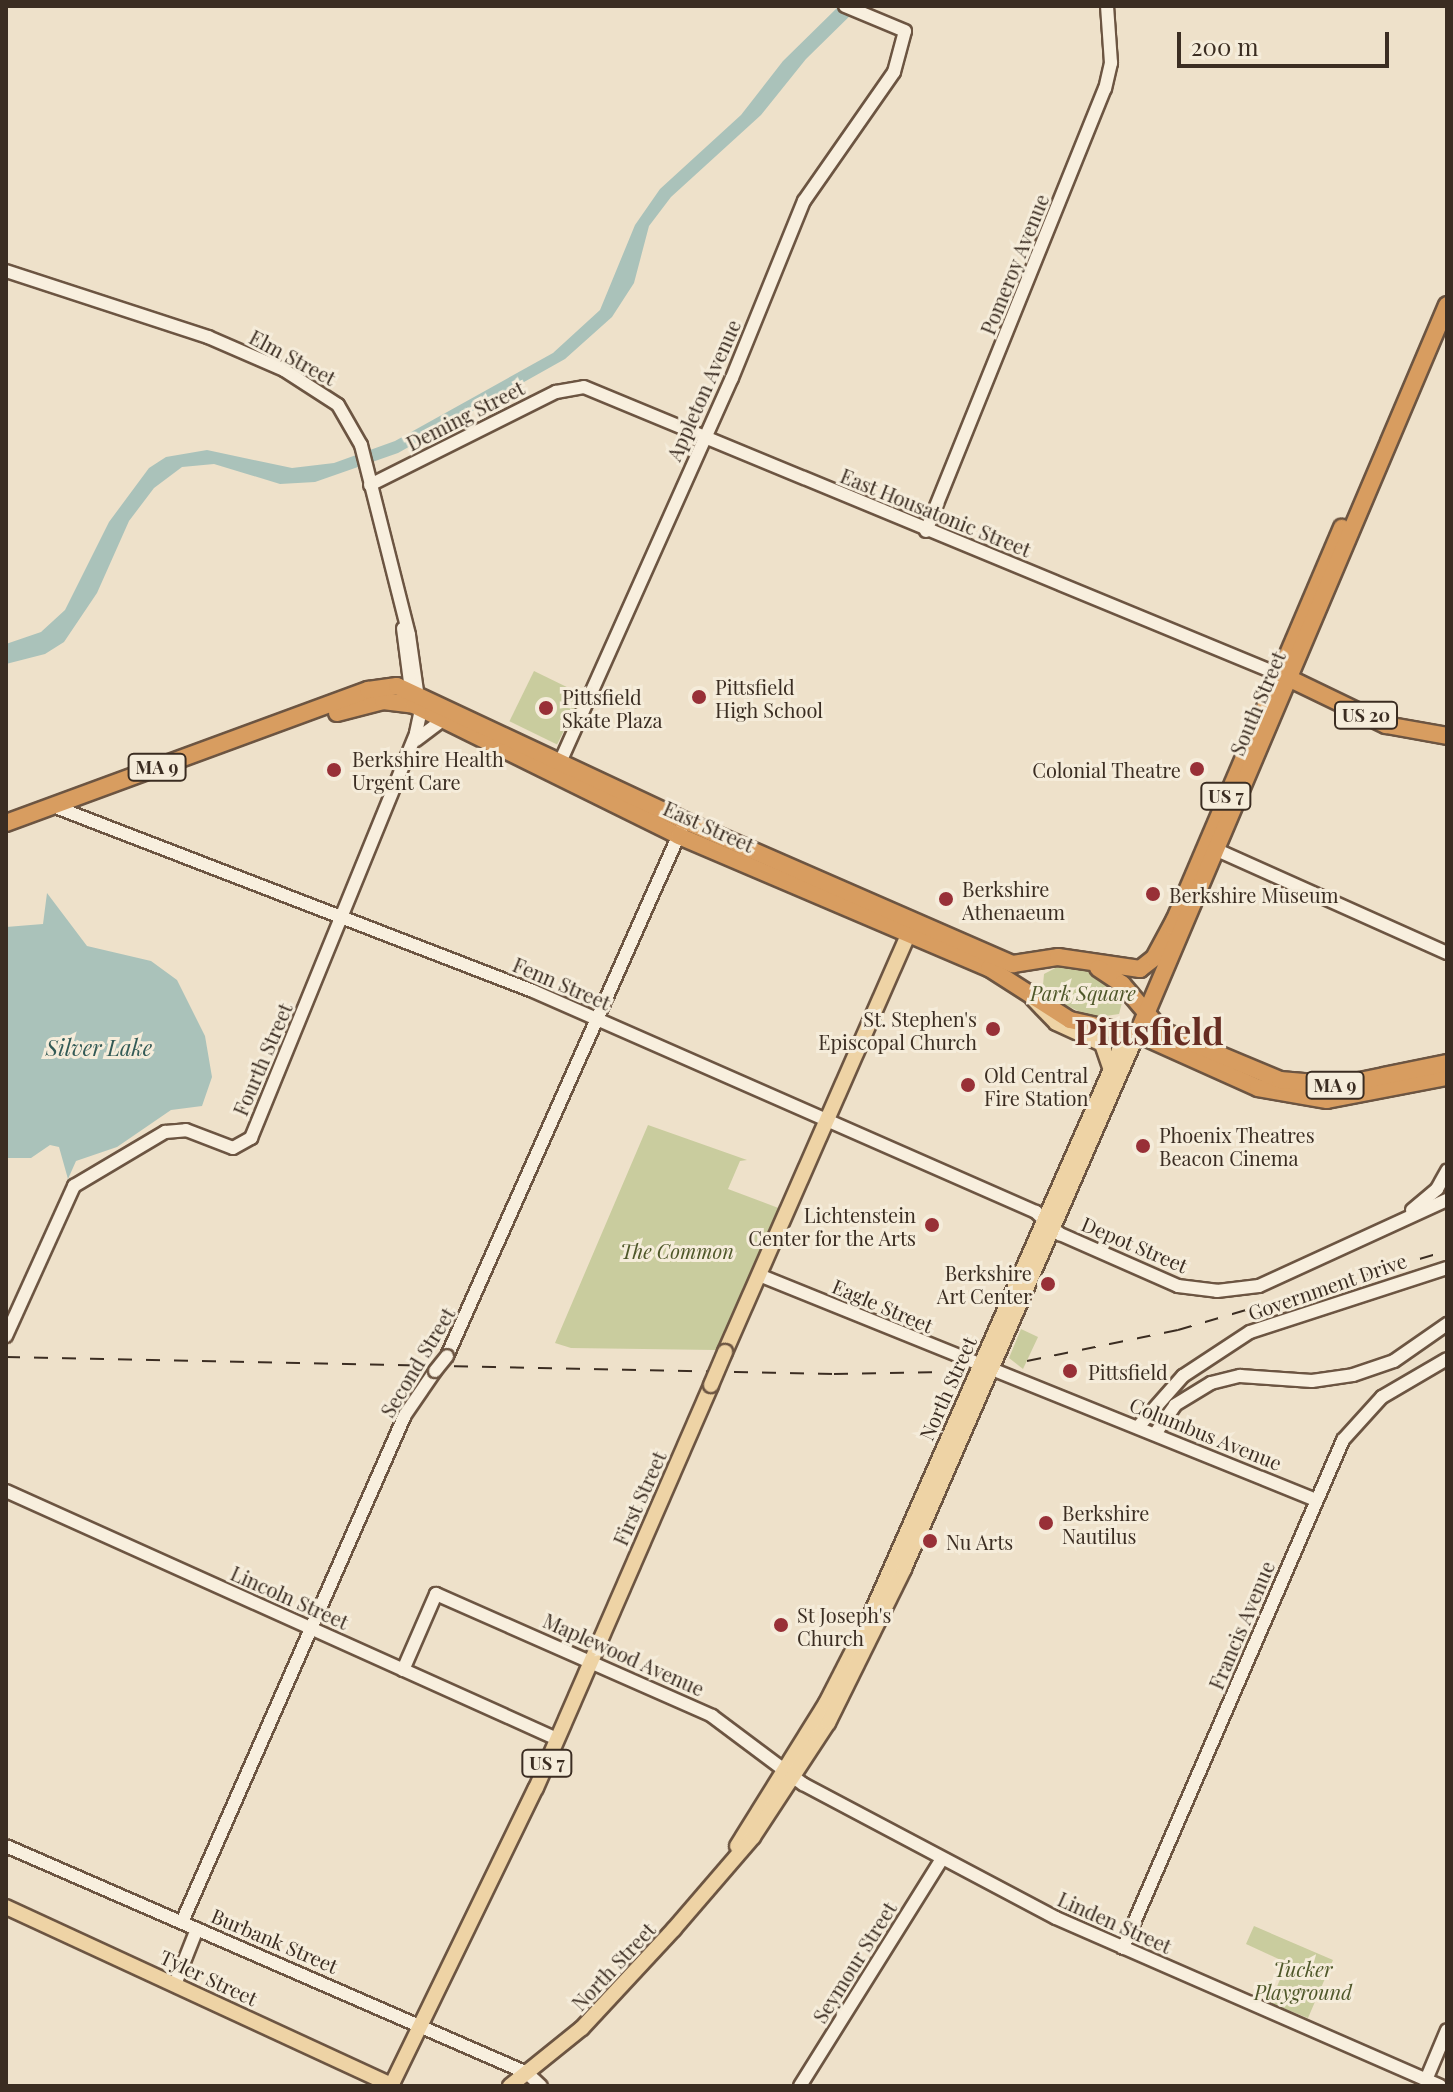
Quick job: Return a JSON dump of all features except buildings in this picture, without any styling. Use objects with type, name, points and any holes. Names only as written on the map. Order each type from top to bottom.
[{"type":"highway","name":"South Street","points":[[1128,1030],[1213,843],[1447,305]]},
{"type":"highway","name":"US 20","points":[[1284,676],[1386,725],[1447,736]]},
{"type":"highway","name":"East Street","points":[[6,823],[383,686],[417,691],[557,769]]},
{"type":"highway","name":"East Street","points":[[262,732],[376,702],[400,701],[557,769],[822,897],[1007,961],[1028,965],[1058,957],[1078,960]]},
{"type":"highway","name":"East Street","points":[[682,829],[865,899],[1028,993]]},
{"type":"highway","name":"South Street","points":[[1175,919],[1213,843]]},
{"type":"highway","points":[[822,897],[830,894],[854,904],[865,899]]},
{"type":"highway","points":[[1028,993],[1080,1024],[1128,1030],[1130,1012],[1138,1006],[1175,919]]},
{"type":"highway","name":"US 7","points":[[1078,960],[1128,971],[1144,968],[1175,919]]},
{"type":"highway","name":"MA 9","points":[[1078,960],[1111,976],[1138,1006],[1191,1044],[1294,1084],[1340,1085],[1447,1063]]},
{"type":"highway","name":"MA 9","points":[[1128,1030],[1258,1088],[1300,1099],[1342,1098],[1447,1077]]},
{"type":"main road","name":"First Street","points":[[392,2086],[557,1739],[911,927]]},
{"type":"main road","name":"East Street","points":[[1028,993],[1056,1023],[1105,1047],[1110,1067]]},
{"type":"main road","name":"North Street","points":[[1049,1224],[1110,1067],[1128,1030]]},
{"type":"main road","name":"North Street","points":[[510,2086],[592,2018],[730,1859],[753,1837],[866,1649],[985,1366],[1049,1224],[1128,1030]]},
{"type":"main road","name":"Tyler Street","points":[[6,1907],[176,1982],[392,2086]]},
{"type":"main road","points":[[352,2067],[385,2069],[407,2052]]},
{"type":"street","name":"Appleton Avenue","points":[[557,769],[705,438],[804,201],[889,83],[905,31],[845,6]]},
{"type":"street","name":"Pomeroy Avenue","points":[[926,531],[1105,89],[1111,63],[1107,6]]},
{"type":"street","name":"Elm Street","points":[[6,271],[208,337],[284,370],[338,405],[361,445],[403,628],[418,676],[417,691]]},
{"type":"street","name":"East Housatonic Street","points":[[580,386],[1284,676]]},
{"type":"street","name":"Deming Street","points":[[369,480],[556,392],[580,386]]},
{"type":"street","name":"Elm Street","points":[[403,628],[405,656],[417,691]]},
{"type":"street","points":[[383,686],[398,675],[405,656]]},
{"type":"street","points":[[417,691],[422,708]]},
{"type":"street","name":"Fourth Street","points":[[6,1336],[74,1186],[165,1132],[186,1130],[233,1148],[248,1142],[343,919],[361,861],[411,746],[422,708]]},
{"type":"street","name":"Fourth Street","points":[[411,746],[443,720]]},
{"type":"street","name":"Fenn Street","points":[[53,806],[597,1019],[1036,1212],[1049,1224]]},
{"type":"street","name":"Second Street","points":[[182,1922],[411,1403],[447,1356],[682,829]]},
{"type":"street","points":[[1213,843],[1447,953]]},
{"type":"street","name":"Depot Street","points":[[1393,1224],[1433,1193],[1447,1171]]},
{"type":"street","name":"Depot Street","points":[[1049,1224],[1164,1282],[1217,1291],[1276,1279],[1447,1200]]},
{"type":"street","name":"Government Drive","points":[[1138,1427],[1183,1376],[1277,1320],[1445,1268]]},
{"type":"street","name":"Eagle Street","points":[[759,1275],[985,1366]]},
{"type":"street","points":[[1155,1434],[1175,1405],[1231,1377],[1321,1381],[1367,1372],[1394,1361],[1447,1324]]},
{"type":"street","name":"Francis Avenue","points":[[1123,1948],[1316,1500],[1360,1417],[1388,1393],[1447,1359]]},
{"type":"street","name":"Columbus Avenue","points":[[985,1366],[1316,1500]]},
{"type":"street","name":"Lincoln Street","points":[[6,1491],[557,1739]]},
{"type":"street","name":"Maplewood Avenue","points":[[403,1670],[436,1594],[712,1716],[789,1774]]},
{"type":"street","name":"Linden Street","points":[[789,1774],[942,1859],[1123,1948],[1440,2086]]},
{"type":"street","name":"Burbank Street","points":[[6,1846],[527,2073],[541,2086]]},
{"type":"street","name":"Seymour Street","points":[[800,2086],[942,1859]]},
{"type":"street","points":[[176,1982],[197,1929]]},
{"type":"street","points":[[1426,2080],[1447,2030]]},
{"type":"green space","name":"Pittsfield Skate Plaza","points":[[534,671],[582,694],[557,745],[509,721]]},
{"type":"green space","name":"Park Square","points":[[1061,965],[1090,972],[1116,989],[1123,999],[1119,1014],[1092,1018],[1052,998],[1043,985],[1044,974]]},
{"type":"green space","name":"The Common","points":[[648,1125],[747,1160],[740,1161],[728,1189],[781,1209],[716,1350],[571,1348],[555,1343]]},
{"type":"green space","points":[[1021,1329],[1038,1337],[1023,1369],[1009,1358]]},
{"type":"green space","name":"Tucker Playground","points":[[1254,1926],[1333,1960],[1308,2018],[1270,2003],[1287,1963],[1246,1944]]},
{"type":"water","points":[[839,6],[860,6],[806,59],[761,115],[671,197],[649,226],[634,283],[612,317],[565,359],[398,453],[315,482],[280,484],[214,464],[182,467],[154,488],[129,521],[97,593],[64,642],[45,654],[6,664],[6,644],[41,632],[65,610],[109,522],[149,468],[166,457],[207,450],[292,468],[334,463],[395,441],[553,353],[600,310],[635,225],[660,189],[741,115],[783,61]]},
{"type":"water","name":"Silver Lake","points":[[47,893],[87,946],[151,961],[177,980],[205,1036],[212,1077],[202,1106],[171,1110],[117,1147],[76,1161],[68,1179],[59,1147],[50,1145],[31,1158],[6,1158],[6,927],[43,924]]},
{"type":"railway","points":[[1027,1361],[1178,1330],[1447,1251]]},
{"type":"railway","points":[[6,1357],[834,1374],[944,1372]]},
{"type":"place","name":"Pittsfield High School","points":[[699,697]]},
{"type":"place","name":"Pittsfield Skate Plaza","points":[[546,708]]},
{"type":"place","name":"Colonial Theatre","points":[[1197,769]]},
{"type":"place","name":"Berkshire Health Urgent Care","points":[[334,770]]},
{"type":"place","name":"Berkshire Museum","points":[[1153,894]]},
{"type":"place","name":"Berkshire Athenaeum","points":[[946,899]]},
{"type":"place","name":"St. Stephen's Episcopal Church","points":[[993,1029]]},
{"type":"place","name":"Old Central Fire Station","points":[[968,1085]]},
{"type":"place","name":"Phoenix Theatres Beacon Cinema","points":[[1143,1146]]},
{"type":"place","name":"Lichtenstein Center for the Arts","points":[[932,1225]]},
{"type":"place","name":"Berkshire Art Center","points":[[1048,1284]]},
{"type":"place","name":"Pittsfield","points":[[1070,1371]]},
{"type":"place","name":"Berkshire Nautilus","points":[[1046,1523]]},
{"type":"place","name":"Nu Arts","points":[[930,1541]]},
{"type":"place","name":"St Joseph's Church","points":[[781,1625]]},
{"type":"district","name":"Pittsfield","points":[[1149,1031]]}]
